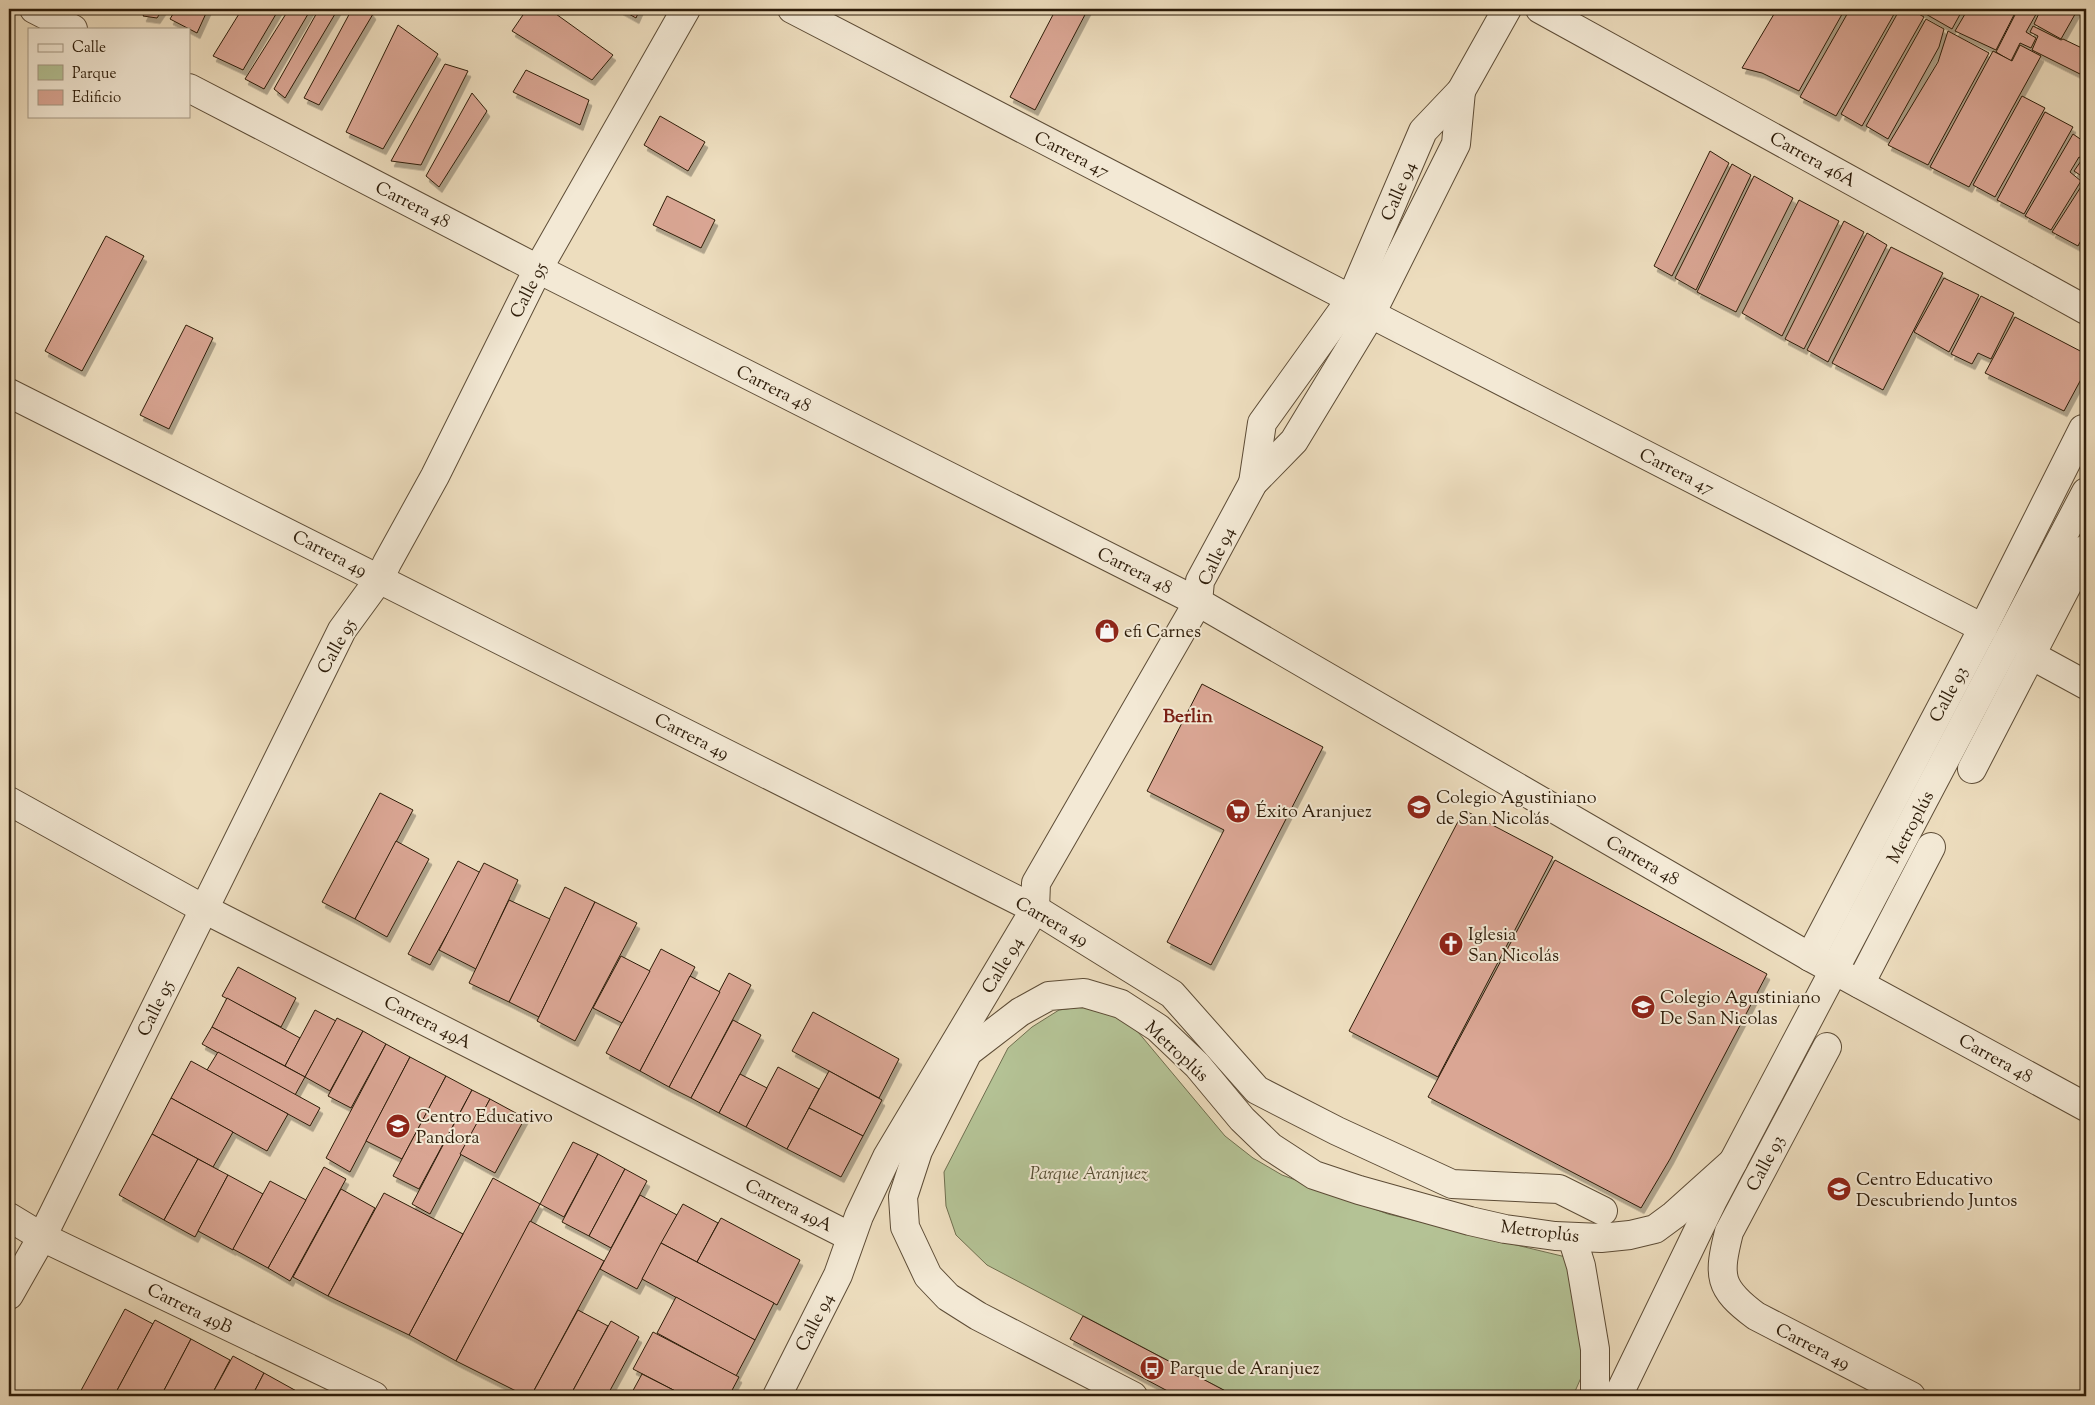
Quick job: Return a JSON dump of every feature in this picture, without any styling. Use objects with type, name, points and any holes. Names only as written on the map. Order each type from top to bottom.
[{"type":"street","points":[[34,9],[71,28]]},
{"type":"street","name":"Calle 95","points":[[9,1296],[42,1237],[342,630],[380,578],[435,476],[538,269],[686,9]]},
{"type":"street","name":"Carrera 47","points":[[792,9],[1983,628]]},
{"type":"street","name":"Calle 94","points":[[777,1396],[838,1275],[867,1198],[887,1157],[1035,909],[1036,883],[1198,602],[1200,581],[1253,483],[1294,441],[1361,306],[1456,144],[1461,90],[1506,9]]},
{"type":"street","name":"Carrera 46A","points":[[1540,9],[2086,310]]},
{"type":"street","name":"Carrera 48","points":[[190,89],[538,269],[1198,602],[1810,957],[2086,1107]]},
{"type":"street","name":"Calle 94","points":[[1253,483],[1262,423],[1361,306]]},
{"type":"street","name":"Carrera 49","points":[[9,393],[1035,909],[1172,994],[1257,1090],[1337,1131],[1452,1184],[1559,1189],[1603,1211]]},
{"type":"street","name":"Calle 93","points":[[1810,957],[1983,628],[2083,429]]},
{"type":"street","name":"Metroplús","points":[[1618,1396],[1733,1162],[2086,492]]},
{"type":"street","points":[[1972,769],[2086,549]]},
{"type":"street","points":[[2031,655],[2086,685]]},
{"type":"street","name":"Carrera 49A","points":[[9,801],[204,909],[851,1237]]},
{"type":"street","points":[[1860,984],[1931,847]]},
{"type":"street","name":"Metroplús","points":[[1133,1396],[978,1316],[948,1297],[928,1276],[905,1227],[904,1197],[918,1151],[968,1052],[1020,1012],[1049,996],[1084,993],[1121,1004],[1158,1028],[1197,1065],[1248,1125],[1271,1147],[1314,1175],[1359,1190],[1478,1223],[1522,1231],[1572,1236],[1601,1238],[1630,1235],[1655,1229],[1674,1215],[1733,1162]]},
{"type":"street","name":"Calle 93","points":[[1724,1284],[1722,1259],[1729,1232],[1827,1047]]},
{"type":"street","name":"Carrera 49B","points":[[9,1217],[42,1237],[374,1396]]},
{"type":"street","points":[[1572,1236],[1581,1266],[1596,1349],[1595,1396]]},
{"type":"street","name":"Carrera 49","points":[[1724,1284],[1738,1302],[1756,1316],[1911,1396]]},
{"type":"green space","name":"Parque Aranjuez","points":[[1089,1006],[1114,1013],[1138,1032],[1225,1136],[1253,1158],[1282,1175],[1388,1214],[1570,1258],[1604,1325],[1573,1396],[1235,1396],[987,1265],[956,1235],[946,1206],[944,1172],[1008,1048],[1032,1027],[1059,1010]]},
{"type":"building","points":[[147,9],[163,9],[157,18],[143,16]]},
{"type":"building","points":[[176,9],[208,9],[197,33],[170,19]]},
{"type":"building","points":[[242,9],[279,9],[243,70],[213,56]]},
{"type":"building","points":[[289,9],[311,9],[264,89],[245,79]]},
{"type":"building","points":[[319,9],[338,9],[285,98],[274,89]]},
{"type":"building","points":[[352,9],[369,9],[373,14],[319,105],[304,98]]},
{"type":"building","points":[[527,9],[549,9],[613,55],[592,80],[512,31]]},
{"type":"building","points":[[620,9],[640,9],[636,18]]},
{"type":"building","points":[[1056,9],[1088,9],[1035,110],[1010,97]]},
{"type":"building","points":[[1777,9],[1845,9],[1799,91],[1762,73],[1742,68]]},
{"type":"building","points":[[1850,9],[1897,9],[1836,116],[1800,97]]},
{"type":"building","points":[[1900,9],[1910,9],[1924,17],[1862,126],[1841,114]]},
{"type":"building","points":[[1917,9],[1963,9],[1952,29]]},
{"type":"building","points":[[1968,9],[2017,9],[1996,50],[1955,31]]},
{"type":"building","points":[[2018,9],[2039,9],[2026,32],[2036,38],[2031,48],[2020,43],[2011,61],[1996,52]]},
{"type":"building","points":[[2041,9],[2078,9],[2061,39],[2034,24]]},
{"type":"building","points":[[1926,19],[1944,29],[1939,47],[1888,139],[1866,126]]},
{"type":"building","points":[[398,25],[438,54],[383,149],[346,132]]},
{"type":"building","points":[[2033,26],[2086,50],[2086,77],[2032,50],[2038,36],[2030,32]]},
{"type":"building","points":[[1948,31],[1989,53],[1928,165],[1888,145],[1938,62]]},
{"type":"building","points":[[2020,45],[2041,56],[1969,187],[1930,167],[1993,51],[2012,61]]},
{"type":"building","points":[[445,64],[468,71],[421,165],[391,161]]},
{"type":"building","points":[[526,70],[589,100],[580,125],[513,92]]},
{"type":"building","points":[[472,93],[487,111],[439,187],[426,176]]},
{"type":"building","points":[[2022,96],[2045,108],[1995,197],[1973,185]]},
{"type":"building","points":[[2045,112],[2073,127],[2024,214],[1997,200]]},
{"type":"building","points":[[660,116],[705,142],[688,171],[644,145]]},
{"type":"building","points":[[2073,134],[2086,143],[2086,160],[2079,157],[2070,172],[2081,181],[2051,230],[2025,216]]},
{"type":"building","points":[[1710,151],[1729,163],[1672,276],[1654,266]]},
{"type":"building","points":[[2081,161],[2086,163],[2086,179],[2074,171]]},
{"type":"building","points":[[1732,164],[1751,175],[1696,290],[1675,278]]},
{"type":"building","points":[[1754,176],[1793,198],[1736,312],[1697,292]]},
{"type":"building","points":[[2084,182],[2086,184],[2086,231],[2078,246],[2052,232]]},
{"type":"building","points":[[667,196],[715,220],[701,248],[653,225]]},
{"type":"building","points":[[1799,200],[1839,221],[1782,336],[1742,313]]},
{"type":"building","points":[[1844,221],[1864,232],[1804,349],[1785,339]]},
{"type":"building","points":[[1867,233],[1887,245],[1828,362],[1807,350]]},
{"type":"building","points":[[106,236],[144,256],[82,371],[45,351]]},
{"type":"building","points":[[1891,247],[1943,273],[1883,390],[1832,363]]},
{"type":"building","points":[[1944,278],[1979,295],[1949,352],[1914,332]]},
{"type":"building","points":[[1981,296],[2014,313],[1991,359],[1978,353],[1972,364],[1951,354]]},
{"type":"building","points":[[2015,317],[2086,354],[2086,370],[2064,411],[1985,373]]},
{"type":"building","points":[[186,325],[213,338],[169,429],[140,415]]},
{"type":"building","name":"Éxito Aranjuez","points":[[1202,684],[1323,747],[1211,965],[1167,942],[1224,830],[1147,791]]},
{"type":"building","points":[[380,793],[413,810],[355,919],[322,902]]},
{"type":"building","name":"Iglesia San Nicolás","points":[[1464,810],[1553,857],[1438,1077],[1349,1031]]},
{"type":"building","points":[[396,841],[429,859],[387,937],[355,919]]},
{"type":"building","name":"Colegio Agustiniano de San Nicolás","points":[[1555,860],[1767,974],[1670,1159],[1641,1208],[1428,1097]]},
{"type":"building","points":[[458,861],[481,873],[430,965],[408,954]]},
{"type":"building","points":[[484,863],[518,880],[476,969],[439,950]]},
{"type":"building","points":[[565,887],[595,902],[539,1017],[509,1002]]},
{"type":"building","points":[[509,900],[550,919],[509,1002],[469,983]]},
{"type":"building","points":[[595,902],[637,923],[575,1041],[537,1021]]},
{"type":"building","points":[[661,949],[695,967],[640,1071],[606,1053]]},
{"type":"building","points":[[621,956],[650,971],[622,1023],[593,1008]]},
{"type":"building","points":[[238,967],[296,998],[281,1027],[222,996]]},
{"type":"building","points":[[729,973],[751,985],[691,1098],[669,1087]]},
{"type":"building","points":[[690,976],[720,992],[669,1087],[640,1071]]},
{"type":"building","points":[[227,998],[300,1038],[285,1066],[212,1027]]},
{"type":"building","points":[[315,1010],[336,1021],[305,1077],[285,1066]]},
{"type":"building","points":[[813,1012],[899,1059],[879,1098],[792,1051]]},
{"type":"building","points":[[337,1018],[363,1031],[330,1091],[305,1077]]},
{"type":"building","points":[[733,1020],[761,1035],[719,1113],[691,1098]]},
{"type":"building","points":[[212,1027],[305,1077],[295,1095],[202,1044]]},
{"type":"building","points":[[363,1031],[386,1044],[351,1108],[328,1096]]},
{"type":"building","points":[[386,1044],[410,1057],[350,1172],[326,1158]]},
{"type":"building","points":[[218,1052],[320,1108],[310,1126],[207,1070]]},
{"type":"building","points":[[410,1057],[446,1076],[402,1159],[366,1141]]},
{"type":"building","points":[[191,1061],[288,1114],[267,1151],[171,1098]]},
{"type":"building","points":[[778,1067],[819,1089],[787,1149],[746,1127]]},
{"type":"building","points":[[829,1071],[882,1100],[863,1136],[809,1108]]},
{"type":"building","points":[[740,1074],[767,1088],[746,1127],[719,1113]]},
{"type":"building","points":[[446,1076],[472,1090],[419,1189],[393,1176]]},
{"type":"building","points":[[472,1090],[490,1099],[430,1214],[412,1204]]},
{"type":"building","points":[[171,1098],[233,1132],[213,1167],[152,1134]]},
{"type":"building","points":[[490,1099],[525,1118],[495,1173],[460,1154]]},
{"type":"building","points":[[809,1108],[863,1136],[841,1177],[787,1149]]},
{"type":"building","points":[[152,1134],[198,1159],[164,1220],[119,1195]]},
{"type":"building","points":[[573,1142],[598,1154],[564,1217],[540,1204]]},
{"type":"building","points":[[598,1154],[625,1169],[589,1236],[562,1222]]},
{"type":"building","points":[[198,1159],[228,1175],[195,1237],[164,1220]]},
{"type":"building","points":[[324,1167],[346,1179],[290,1281],[268,1268]]},
{"type":"building","points":[[625,1169],[647,1181],[611,1248],[589,1236]]},
{"type":"building","points":[[228,1175],[263,1194],[233,1250],[198,1231]]},
{"type":"building","points":[[493,1178],[540,1204],[456,1361],[409,1335]]},
{"type":"building","points":[[270,1181],[306,1200],[268,1268],[233,1249]]},
{"type":"building","points":[[341,1189],[375,1208],[328,1296],[293,1277]]},
{"type":"building","points":[[384,1193],[463,1234],[409,1335],[328,1296]]},
{"type":"building","points":[[640,1195],[677,1215],[637,1289],[600,1269]]},
{"type":"building","points":[[683,1204],[718,1223],[697,1262],[661,1243]]},
{"type":"building","points":[[721,1218],[800,1260],[777,1305],[697,1262]]},
{"type":"building","points":[[530,1221],[604,1261],[531,1396],[526,1396],[456,1361]]},
{"type":"building","points":[[661,1243],[774,1303],[755,1340],[642,1279]]},
{"type":"building","points":[[676,1297],[755,1340],[736,1376],[657,1333]]},
{"type":"building","points":[[125,1309],[153,1324],[114,1396],[78,1396]]},
{"type":"building","points":[[578,1310],[608,1326],[570,1396],[531,1396]]},
{"type":"building","name":"Parque de Aranjuez","points":[[1083,1316],[1235,1396],[1177,1396],[1070,1339]]},
{"type":"building","points":[[155,1320],[191,1339],[161,1396],[114,1396]]},
{"type":"building","points":[[611,1321],[639,1337],[607,1396],[570,1396]]},
{"type":"building","points":[[653,1332],[739,1377],[729,1396],[685,1396],[633,1369]]},
{"type":"building","points":[[191,1339],[230,1360],[211,1396],[161,1396]]},
{"type":"building","points":[[233,1356],[264,1373],[252,1396],[211,1396]]},
{"type":"building","points":[[264,1373],[300,1393],[298,1396],[252,1396]]},
{"type":"building","points":[[642,1374],[685,1396],[630,1396]]},
{"type":"place","name":"efi Carnes","points":[[1107,631]]},
{"type":"place","name":"Colegio Agustiniano de San Nicolás","points":[[1419,807]]},
{"type":"place","name":"Éxito Aranjuez","points":[[1238,811]]},
{"type":"place","name":"Iglesia San Nicolás","points":[[1451,944]]},
{"type":"place","name":"Colegio Agustiniano De San Nicolas","points":[[1643,1007]]},
{"type":"place","name":"Centro Educativo Pandora","points":[[398,1126]]},
{"type":"place","name":"Centro Educativo Descubriendo Juntos","points":[[1839,1189]]},
{"type":"place","name":"Parque de Aranjuez","points":[[1152,1368]]},
{"type":"district","name":"Berlin","points":[[1188,715]]}]
